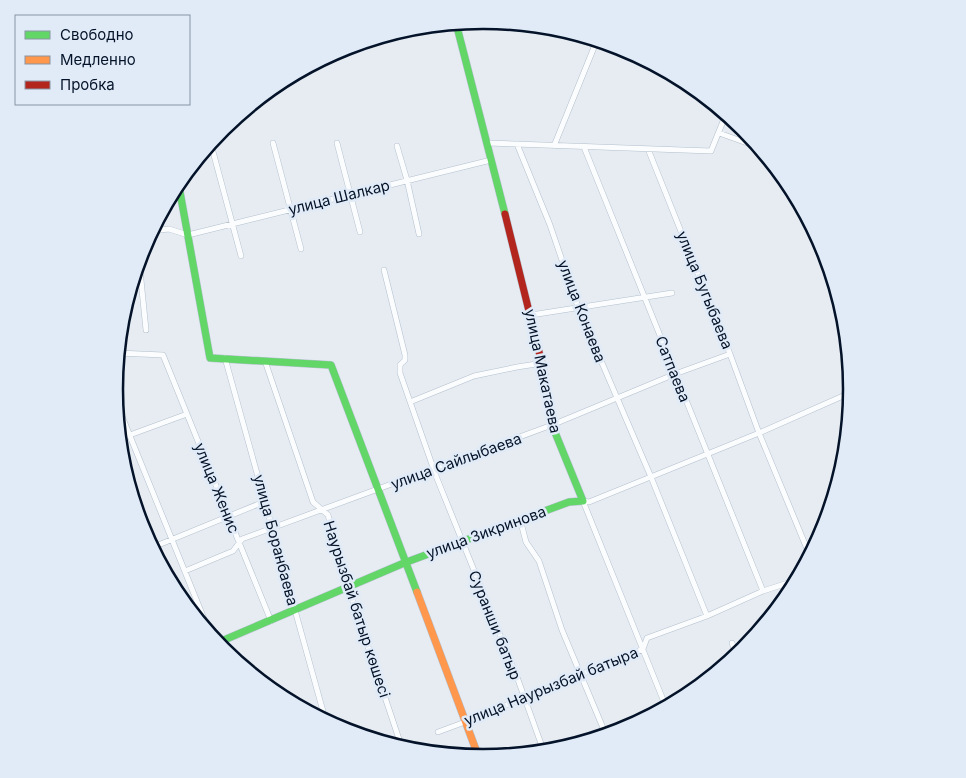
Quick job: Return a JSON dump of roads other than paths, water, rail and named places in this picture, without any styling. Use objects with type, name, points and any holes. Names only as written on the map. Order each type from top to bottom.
[{"type":"street","name":"улица Макатаева","points":[[458,30],[543,363],[552,425],[663,701]]},
{"type":"street","points":[[554,146],[594,47]]},
{"type":"street","points":[[487,143],[711,151],[724,120]]},
{"type":"street","points":[[719,132],[746,142]]},
{"type":"street","points":[[273,143],[301,249]]},
{"type":"street","points":[[337,143],[360,232]]},
{"type":"street","name":"улица Конаева","points":[[517,144],[550,225],[578,307],[707,616]]},
{"type":"street","points":[[397,146],[419,234]]},
{"type":"street","name":"Сатпаева","points":[[584,147],[763,591]]},
{"type":"street","name":"улица Бугыбаева","points":[[648,149],[806,547]]},
{"type":"street","points":[[213,150],[241,256]]},
{"type":"street","name":"улица Шалкар","points":[[188,235],[492,160]]},
{"type":"street","points":[[180,193],[210,358],[330,365],[475,749]]},
{"type":"street","points":[[160,230],[169,229],[188,235]]},
{"type":"street","name":"Суранши батыр","points":[[384,270],[405,355],[405,360],[400,365],[400,369],[410,402],[433,468],[541,744]]},
{"type":"street","points":[[140,279],[146,330]]},
{"type":"street","points":[[531,315],[672,294]]},
{"type":"street","name":"улица Женис","points":[[125,353],[163,355],[272,621]]},
{"type":"street","name":"улица Сайлыбаева","points":[[185,572],[233,551],[242,539],[552,425],[675,374],[730,354]]},
{"type":"street","name":"улица Боранбаева","points":[[225,358],[323,712]]},
{"type":"street","name":"Наурызбай батыр көшесі","points":[[265,360],[313,502],[328,515],[348,587],[399,739]]},
{"type":"street","points":[[410,402],[474,376],[517,366],[543,363]]},
{"type":"street","name":"улица Зикринова","points":[[224,640],[272,621],[404,563],[568,502],[588,502],[843,396]]},
{"type":"street","points":[[126,436],[187,414]]},
{"type":"street","points":[[125,422],[202,615]]},
{"type":"street","points":[[159,545],[266,501]]},
{"type":"street","points":[[520,519],[526,542],[539,562],[562,630],[603,729]]},
{"type":"street","name":"улица Наурызбай батыра","points":[[438,732],[643,649],[646,638],[707,616],[763,591],[786,583]]},
{"type":"street","points":[[732,643],[734,648]]}]
